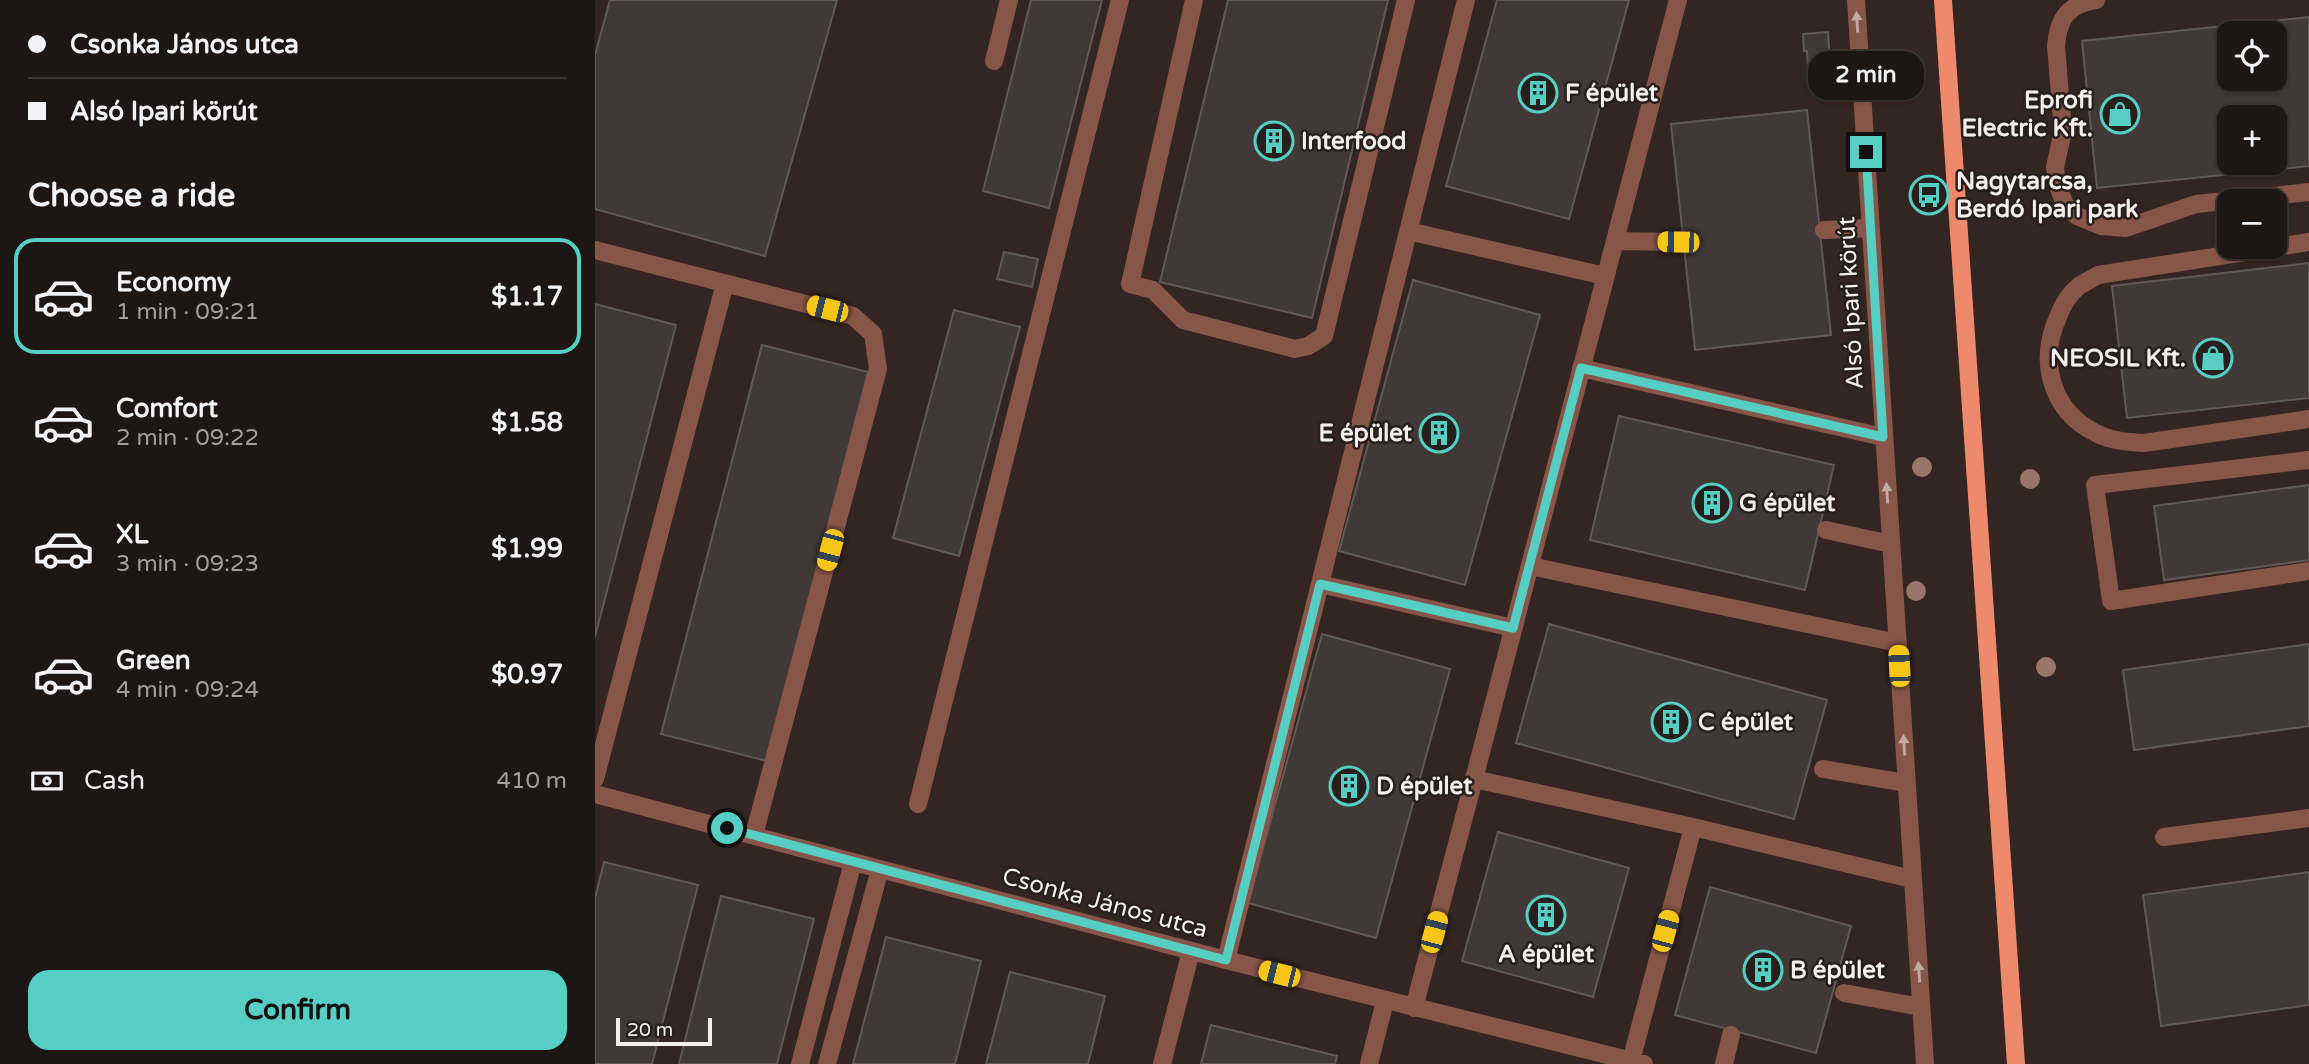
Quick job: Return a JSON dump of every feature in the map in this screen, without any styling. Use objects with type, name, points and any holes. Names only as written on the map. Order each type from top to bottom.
[{"type":"main road","points":[[1943,0],[2016,1064]]},
{"type":"street","points":[[994,61],[1009,0]]},
{"type":"street","points":[[918,804],[1119,0]]},
{"type":"street","points":[[1194,0],[1130,285],[1153,290],[1183,320],[1295,349],[1308,346],[1324,336],[1406,0]]},
{"type":"street","points":[[1226,960],[1466,0]]},
{"type":"street","points":[[1414,1008],[1678,0]]},
{"type":"street","name":"Alsó Ipari körút","points":[[1856,0],[1924,1064]]},
{"type":"street","points":[[2096,0],[2078,4],[2067,11],[2060,20],[2057,33],[2063,131],[2055,167],[2057,183],[2065,205],[2077,216],[2101,226],[2126,228],[2196,204],[2309,192]]},
{"type":"street","points":[[1824,230],[1871,228]]},
{"type":"street","points":[[1408,231],[1605,276]]},
{"type":"street","points":[[1615,241],[1678,242]]},
{"type":"street","points":[[2309,242],[2098,275],[2078,287],[2067,299],[2050,335],[2047,354],[2053,384],[2067,411],[2096,433],[2122,442],[2144,443],[2309,419]]},
{"type":"street","points":[[595,250],[853,316],[873,334],[878,369],[754,835]]},
{"type":"street","points":[[595,779],[725,283]]},
{"type":"street","points":[[1581,368],[1883,437]]},
{"type":"street","points":[[2309,460],[2095,485],[2111,601],[2309,571]]},
{"type":"street","points":[[1826,530],[1891,544]]},
{"type":"street","points":[[1529,566],[1898,643]]},
{"type":"street","points":[[1320,584],[1513,628]]},
{"type":"street","points":[[1823,769],[1906,783]]},
{"type":"street","points":[[1474,779],[1912,879]]},
{"type":"street","name":"Csonka János utca","points":[[595,794],[1414,1008],[1576,1055],[1638,1062]]},
{"type":"street","points":[[2164,837],[2309,818]]},
{"type":"street","points":[[1638,1062],[1693,827]]},
{"type":"street","points":[[800,1064],[853,862]]},
{"type":"street","points":[[827,1064],[880,869]]},
{"type":"street","points":[[1162,1064],[1191,951]]},
{"type":"street","points":[[1844,993],[1921,1007]]},
{"type":"street","points":[[1369,1064],[1385,1001]]},
{"type":"street","points":[[1724,1064],[1731,1035]]},
{"type":"shaded area","points":[[595,0],[2309,0],[2309,1064],[595,1064]]},
{"type":"building","points":[[610,0],[837,0],[765,256],[595,209],[595,55]]},
{"type":"building","points":[[1031,0],[1102,0],[1049,208],[983,191]]},
{"type":"building","name":"Interfood","points":[[1228,0],[1388,0],[1312,318],[1160,282]]},
{"type":"building","name":"F épület","points":[[1497,0],[1629,0],[1569,219],[1446,186]]},
{"type":"building","points":[[2309,17],[2309,166],[2287,168],[2287,105],[2217,105],[2217,175],[2222,175],[2097,188],[2082,41],[2217,27],[2217,91],[2287,91],[2287,21],[2271,21]]},
{"type":"building","points":[[1828,32],[1831,78],[1823,79],[1823,82],[1809,83],[1803,34]]},
{"type":"building","points":[[1807,110],[1831,335],[1695,350],[1671,124]]},
{"type":"building","points":[[1004,252],[1038,259],[1032,287],[997,279]]},
{"type":"building","points":[[2309,263],[2309,398],[2127,418],[2112,286]]},
{"type":"building","name":"E épület","points":[[1413,280],[1540,315],[1465,585],[1339,551]]},
{"type":"building","points":[[595,304],[676,325],[595,637]]},
{"type":"building","points":[[954,310],[1020,327],[959,556],[893,538]]},
{"type":"building","points":[[762,345],[868,372],[767,761],[661,734]]},
{"type":"building","name":"G épület","points":[[1619,416],[1834,465],[1805,590],[1590,540]]},
{"type":"building","points":[[2309,485],[2309,560],[2164,580],[2154,506]]},
{"type":"building","name":"C épület","points":[[1549,624],[1827,700],[1794,819],[1516,743]]},
{"type":"building","name":"D épület","points":[[1322,634],[1450,669],[1376,938],[1248,903]]},
{"type":"building","points":[[2309,644],[2309,726],[2134,750],[2123,670]]},
{"type":"building","name":"A épület","points":[[1498,832],[1629,868],[1593,997],[1462,961]]},
{"type":"building","points":[[604,862],[698,885],[652,1064],[595,1064],[595,898]]},
{"type":"building","points":[[2309,872],[2309,1005],[2161,1026],[2143,895]]},
{"type":"building","name":"B épület","points":[[1710,887],[1851,926],[1816,1053],[1675,1015]]},
{"type":"building","points":[[721,896],[814,919],[777,1064],[679,1064]]},
{"type":"building","points":[[886,937],[981,961],[955,1064],[853,1064]]},
{"type":"building","points":[[1010,972],[1105,996],[1088,1064],[986,1064]]},
{"type":"building","points":[[1211,1025],[1337,1056],[1335,1064],[1201,1064]]},
{"type":"place","name":"F épület","points":[[1538,93]]},
{"type":"place","name":"Eprofi Electric Kft.","points":[[2120,114]]},
{"type":"place","name":"Interfood","points":[[1274,141]]},
{"type":"place","name":"Nagytarcsa, Berdó Ipari park","points":[[1929,195]]},
{"type":"place","name":"NEOSIL Kft.","points":[[2213,358]]},
{"type":"place","name":"E épület","points":[[1439,433]]},
{"type":"place","name":"G épület","points":[[1712,503]]},
{"type":"place","name":"C épület","points":[[1671,722]]},
{"type":"place","name":"D épület","points":[[1349,786]]},
{"type":"place","name":"A épület","points":[[1546,915]]},
{"type":"place","name":"B épület","points":[[1763,970]]},
{"type":"route","points":[[727,828],[1226,960],[1320,584],[1513,628],[1581,368],[1883,437],[1866,152]]}]
